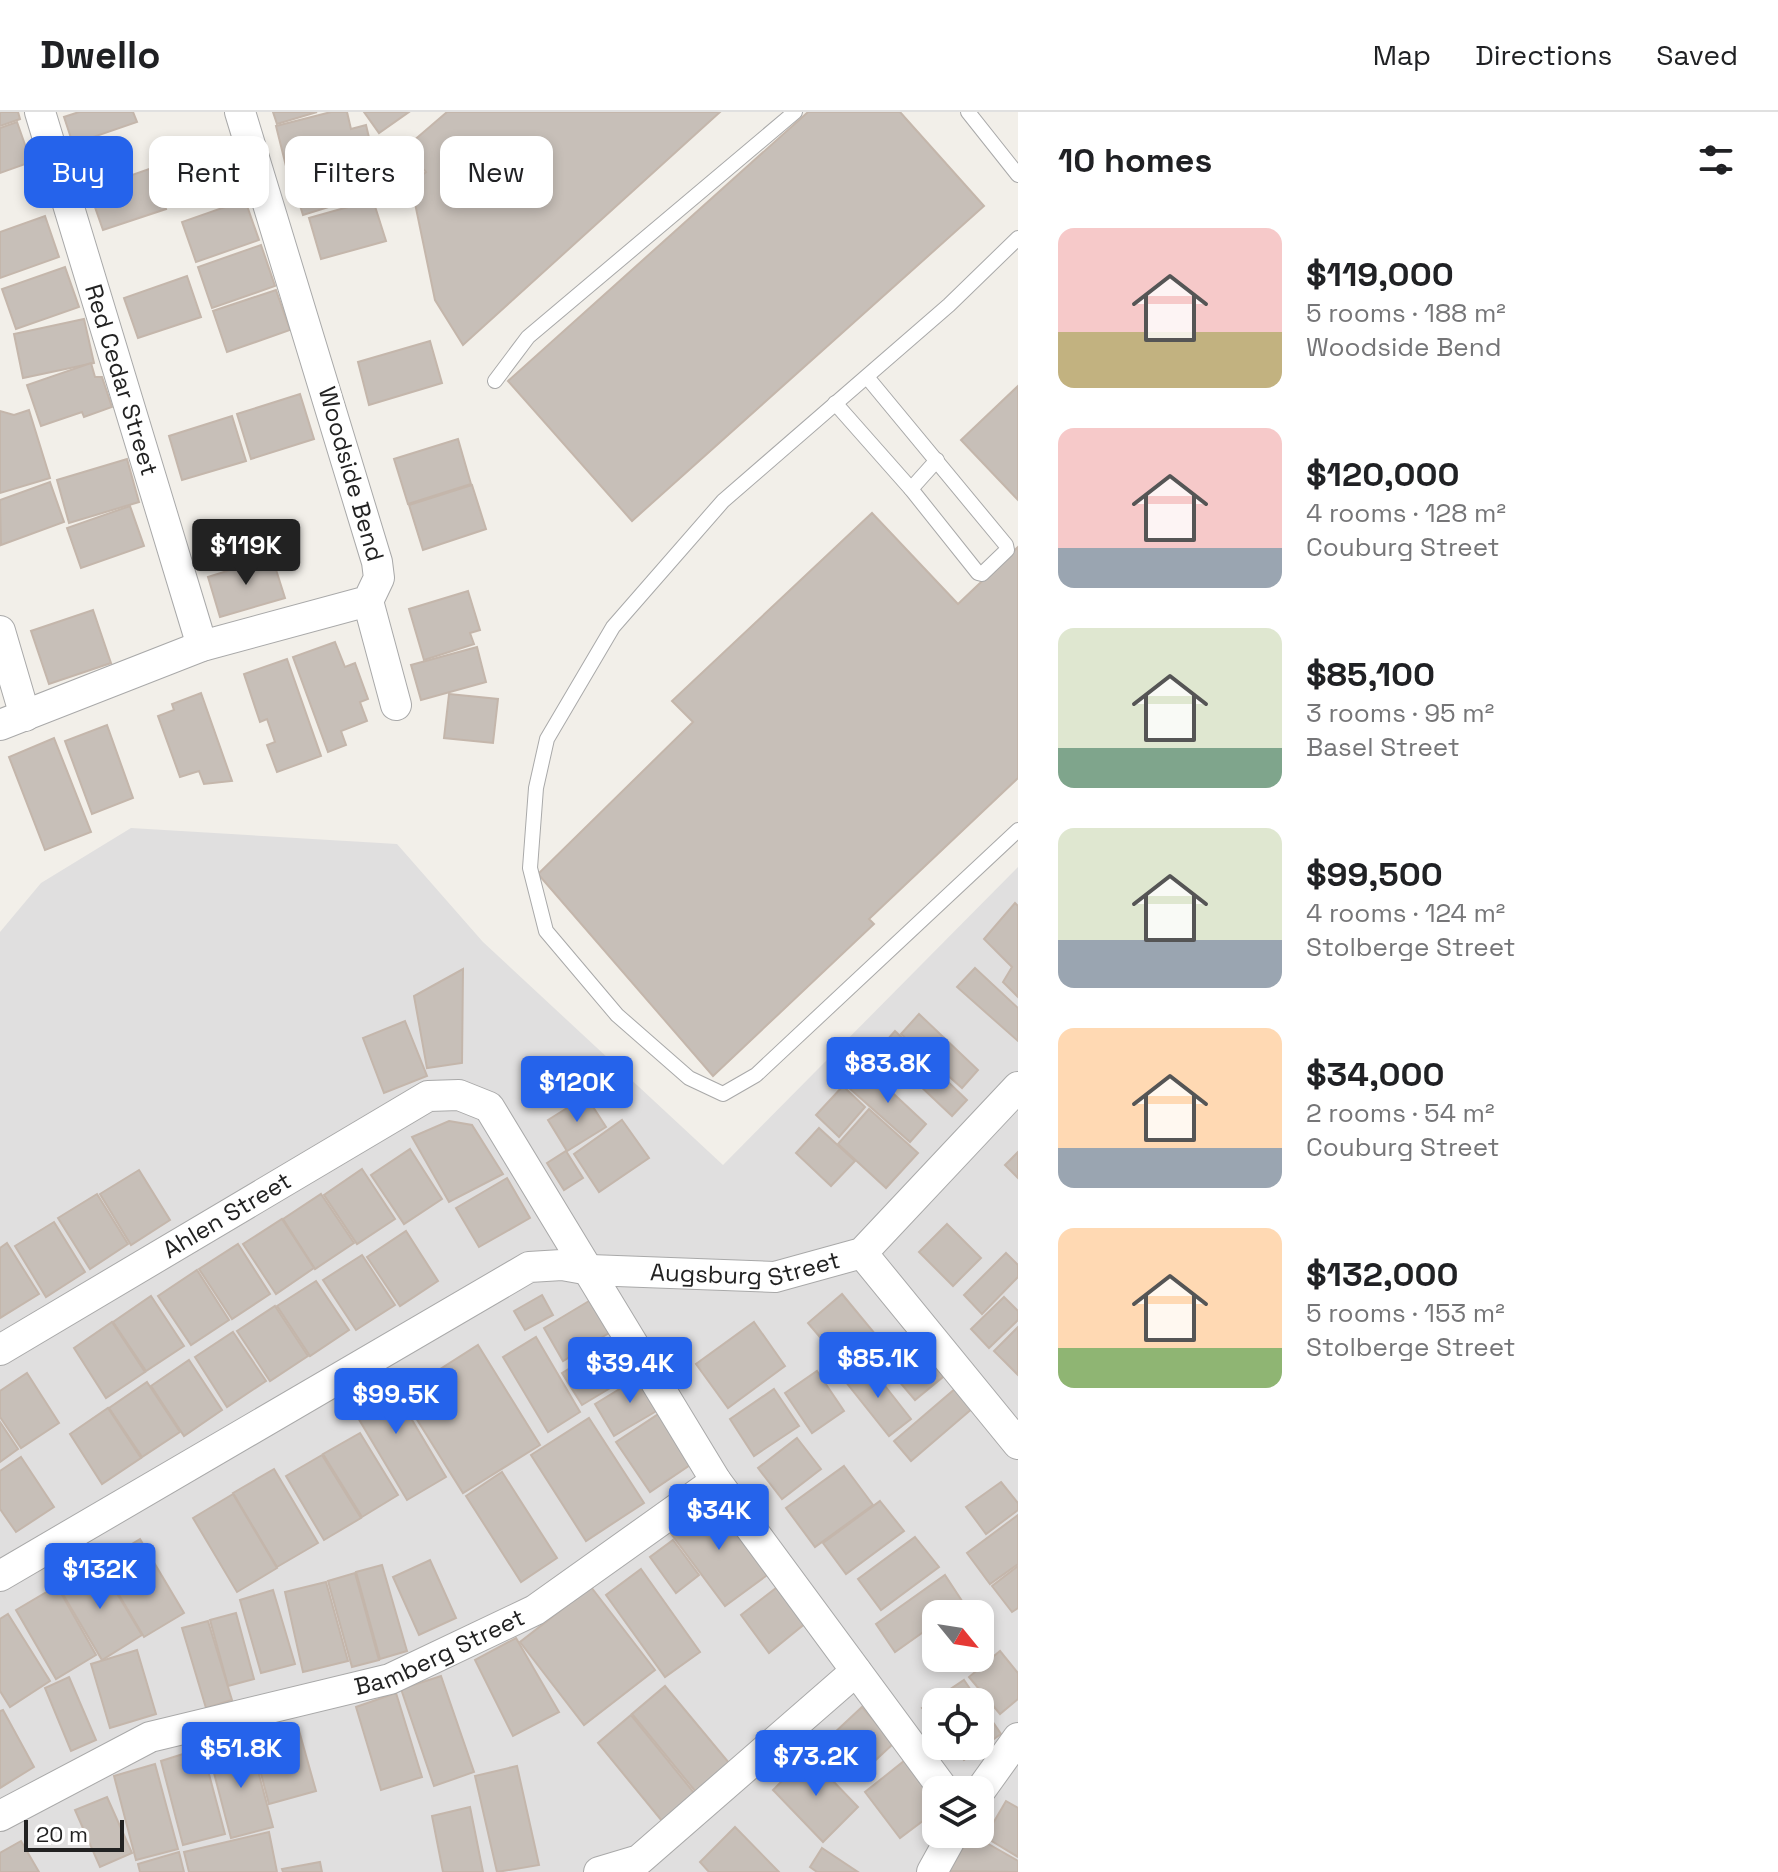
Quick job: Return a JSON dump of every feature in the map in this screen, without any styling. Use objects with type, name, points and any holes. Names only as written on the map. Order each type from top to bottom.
[{"type":"street","name":"Red Cedar Street","points":[[40,112],[202,646]]},
{"type":"street","name":"Woodside Bend","points":[[240,112],[377,562],[379,582],[368,601]]},
{"type":"street","points":[[0,631],[12,720],[202,646],[368,601],[396,705]]},
{"type":"street","name":"Augsburg Street","points":[[0,1576],[529,1267],[562,1265],[590,1270],[775,1277],[862,1253],[1018,1087]]},
{"type":"street","name":"Ahlen Street","points":[[0,1350],[428,1096],[459,1095],[489,1107],[590,1270]]},
{"type":"street","points":[[862,1253],[1014,1430]]},
{"type":"street","points":[[590,1270],[716,1481],[934,1776]]},
{"type":"street","name":"Bamberg Street","points":[[0,1816],[150,1737],[390,1679],[535,1610],[716,1481]]},
{"type":"street","points":[[599,1872],[639,1860],[856,1671]]},
{"type":"street","points":[[991,1776],[1018,1738]]},
{"type":"street","points":[[932,1872],[945,1848]]},
{"type":"lane","points":[[495,381],[528,337],[795,112]]},
{"type":"lane","points":[[968,112],[1018,175]]},
{"type":"lane","points":[[1018,238],[867,377],[723,501],[613,627],[547,739],[536,788],[530,868],[546,931],[617,1015],[689,1078],[723,1094],[756,1075],[1018,830]]},
{"type":"lane","points":[[835,403],[982,574],[1007,550],[1006,545],[867,377]]},
{"type":"lane","points":[[911,489],[937,460]]},
{"type":"shaded area","points":[[131,828],[397,844],[483,942],[723,1165],[1018,867],[1018,1872],[0,1872],[0,932],[41,883]]},
{"type":"building","points":[[0,112],[18,112],[20,119],[0,126]]},
{"type":"building","points":[[79,112],[133,112],[137,122],[96,136],[70,136],[64,117]]},
{"type":"building","points":[[273,112],[317,112],[277,124]]},
{"type":"building","points":[[331,112],[347,112],[351,129],[366,125],[369,136],[285,136],[285,162],[276,126]]},
{"type":"building","points":[[364,112],[409,112],[379,133]]},
{"type":"building","points":[[447,112],[720,112],[463,345],[435,300],[416,208],[424,208],[426,172],[424,136],[419,136]]},
{"type":"building","points":[[808,112],[900,112],[984,206],[632,521],[508,381]]},
{"type":"building","points":[[17,122],[24,142],[24,164],[0,173],[0,128]]},
{"type":"building","points":[[149,169],[149,208],[166,209],[103,230],[95,208],[133,208],[133,175]]},
{"type":"building","points":[[222,208],[248,208],[259,240],[196,262],[182,222]]},
{"type":"building","points":[[301,208],[325,208],[303,215]]},
{"type":"building","points":[[345,208],[376,208],[386,241],[321,259],[309,218]]},
{"type":"building","points":[[45,216],[59,257],[0,278],[0,232]]},
{"type":"building","points":[[261,245],[275,286],[212,308],[198,267]]},
{"type":"building","points":[[65,267],[79,307],[16,329],[2,289]]},
{"type":"building","points":[[187,276],[201,317],[138,338],[124,298]]},
{"type":"building","points":[[276,290],[290,330],[227,352],[213,311]]},
{"type":"building","points":[[84,319],[94,363],[23,378],[14,334]]},
{"type":"building","points":[[430,341],[442,383],[369,405],[358,362]]},
{"type":"building","points":[[91,363],[95,377],[102,377],[112,407],[84,417],[82,412],[41,426],[27,385]]},
{"type":"building","points":[[1018,386],[1018,500],[961,440]]},
{"type":"building","points":[[300,394],[314,439],[251,459],[237,414]]},
{"type":"building","points":[[29,410],[50,478],[0,493],[0,411],[14,415]]},
{"type":"building","points":[[232,416],[246,461],[182,480],[169,436]]},
{"type":"building","points":[[458,439],[471,484],[408,504],[394,459]]},
{"type":"building","points":[[127,459],[139,502],[69,523],[57,480]]},
{"type":"building","points":[[50,482],[64,522],[1,545],[0,500]]},
{"type":"building","points":[[472,485],[486,529],[423,550],[409,505]]},
{"type":"building","points":[[130,506],[144,546],[81,568],[67,528]]},
{"type":"building","points":[[872,513],[958,604],[1018,547],[1018,778],[869,919],[874,924],[713,1076],[538,874],[693,722],[672,701]]},
{"type":"building","points":[[272,557],[285,598],[220,617],[208,577]]},
{"type":"building","points":[[468,591],[480,630],[470,633],[474,644],[424,660],[409,609]]},
{"type":"building","points":[[93,610],[111,663],[49,684],[31,631]]},
{"type":"building","points":[[335,642],[345,667],[355,663],[368,699],[360,702],[367,721],[341,731],[346,745],[328,752],[293,657]]},
{"type":"building","points":[[477,647],[486,682],[421,700],[411,665]]},
{"type":"building","points":[[287,659],[321,756],[277,772],[267,745],[275,742],[267,719],[260,722],[244,674]]},
{"type":"building","points":[[201,693],[232,781],[204,784],[199,771],[180,777],[158,716],[174,710],[172,704]]},
{"type":"building","points":[[449,694],[498,699],[493,743],[444,738]]},
{"type":"building","points":[[107,725],[133,798],[92,814],[65,741]]},
{"type":"building","points":[[54,738],[91,832],[45,850],[9,757]]},
{"type":"building","points":[[1015,903],[1018,906],[1018,997],[1003,982],[1012,967],[984,939]]},
{"type":"building","points":[[975,968],[1018,1008],[1018,1041],[957,987]]},
{"type":"building","points":[[463,969],[462,1063],[427,1068],[414,996]]},
{"type":"building","points":[[919,1014],[978,1070],[962,1088],[901,1034]]},
{"type":"building","points":[[405,1021],[427,1076],[384,1093],[363,1038]]},
{"type":"building","points":[[895,1031],[967,1100],[952,1116],[880,1048]]},
{"type":"building","points":[[867,1069],[926,1124],[910,1142],[849,1088]]},
{"type":"building","points":[[843,1086],[865,1107],[839,1137],[816,1115]]},
{"type":"building","points":[[586,1096],[606,1127],[567,1151],[548,1120]]},
{"type":"building","points":[[869,1109],[918,1153],[886,1188],[838,1144]]},
{"type":"building","points":[[622,1120],[649,1158],[599,1192],[574,1154]]},
{"type":"building","points":[[449,1121],[472,1125],[503,1174],[449,1202],[412,1137]]},
{"type":"building","points":[[819,1128],[855,1161],[831,1186],[796,1153]]},
{"type":"building","points":[[410,1149],[442,1199],[404,1224],[371,1175]]},
{"type":"building","points":[[566,1151],[583,1178],[564,1190],[547,1163]]},
{"type":"building","points":[[1018,1152],[1018,1178],[1005,1165]]},
{"type":"building","points":[[362,1169],[395,1219],[357,1244],[324,1195]]},
{"type":"building","points":[[139,1170],[170,1220],[131,1245],[100,1194]]},
{"type":"building","points":[[507,1178],[530,1218],[479,1247],[456,1208]]},
{"type":"building","points":[[97,1194],[128,1244],[90,1269],[58,1218]]},
{"type":"building","points":[[321,1194],[354,1243],[315,1269],[283,1219]]},
{"type":"building","points":[[282,1219],[314,1268],[276,1294],[243,1244]]},
{"type":"building","points":[[54,1222],[85,1272],[46,1297],[15,1246]]},
{"type":"building","points":[[947,1224],[981,1258],[953,1286],[919,1252]]},
{"type":"building","points":[[406,1231],[438,1281],[400,1306],[367,1257]]},
{"type":"building","points":[[7,1243],[39,1294],[0,1318],[0,1248]]},
{"type":"building","points":[[238,1244],[270,1294],[232,1319],[199,1269]]},
{"type":"building","points":[[1006,1253],[1018,1265],[1018,1277],[982,1314],[964,1295]]},
{"type":"building","points":[[362,1255],[395,1305],[356,1330],[323,1280]]},
{"type":"building","points":[[197,1270],[229,1320],[191,1345],[158,1296]]},
{"type":"building","points":[[316,1281],[349,1330],[310,1356],[277,1306]]},
{"type":"building","points":[[842,1294],[876,1335],[842,1363],[808,1323]]},
{"type":"building","points":[[542,1295],[553,1315],[525,1330],[514,1311]]},
{"type":"building","points":[[151,1296],[184,1346],[146,1371],[113,1322]]},
{"type":"building","points":[[1004,1297],[1018,1311],[1018,1320],[989,1348],[971,1329]]},
{"type":"building","points":[[594,1298],[614,1330],[563,1361],[544,1328]]},
{"type":"building","points":[[275,1306],[308,1356],[270,1381],[237,1331]]},
{"type":"building","points":[[112,1322],[145,1372],[106,1398],[74,1348]]},
{"type":"building","points":[[754,1322],[785,1366],[728,1408],[696,1364]]},
{"type":"building","points":[[1018,1327],[1018,1375],[994,1351]]},
{"type":"building","points":[[915,1331],[949,1372],[915,1400],[880,1359]]},
{"type":"building","points":[[233,1332],[266,1381],[227,1407],[195,1357]]},
{"type":"building","points":[[536,1337],[580,1412],[548,1432],[503,1357]]},
{"type":"building","points":[[613,1342],[632,1375],[582,1405],[562,1373]]},
{"type":"building","points":[[478,1345],[540,1445],[463,1493],[401,1394]]},
{"type":"building","points":[[189,1360],[222,1410],[184,1436],[151,1386]]},
{"type":"building","points":[[867,1363],[911,1419],[889,1436],[845,1381]]},
{"type":"building","points":[[817,1371],[844,1411],[812,1433],[785,1393]]},
{"type":"building","points":[[27,1373],[59,1423],[21,1448],[0,1417],[0,1391]]},
{"type":"building","points":[[384,1373],[446,1477],[407,1500],[345,1396]]},
{"type":"building","points":[[646,1373],[665,1406],[614,1436],[595,1404]]},
{"type":"building","points":[[147,1382],[180,1432],[142,1457],[109,1408]]},
{"type":"building","points":[[956,1388],[973,1408],[911,1461],[894,1441]]},
{"type":"building","points":[[774,1389],[799,1426],[754,1456],[730,1419]]},
{"type":"building","points":[[108,1408],[141,1458],[102,1484],[70,1434]]},
{"type":"building","points":[[666,1409],[699,1459],[650,1492],[616,1442]]},
{"type":"building","points":[[589,1418],[644,1503],[586,1541],[531,1455]]},
{"type":"building","points":[[0,1422],[18,1449],[0,1462]]},
{"type":"building","points":[[360,1433],[398,1495],[362,1517],[323,1454]]},
{"type":"building","points":[[797,1438],[821,1469],[782,1499],[758,1468]]},
{"type":"building","points":[[322,1455],[361,1518],[324,1540],[286,1476]]},
{"type":"building","points":[[21,1457],[54,1507],[16,1532],[0,1509],[0,1471]]},
{"type":"building","points":[[844,1466],[873,1505],[815,1547],[786,1508]]},
{"type":"building","points":[[274,1469],[318,1543],[277,1567],[233,1493]]},
{"type":"building","points":[[502,1472],[557,1558],[521,1582],[466,1496]]},
{"type":"building","points":[[1001,1482],[1018,1503],[1018,1510],[986,1534],[966,1507]]},
{"type":"building","points":[[233,1494],[277,1568],[237,1592],[193,1518]]},
{"type":"building","points":[[714,1497],[770,1573],[725,1606],[669,1531]]},
{"type":"building","points":[[880,1501],[904,1531],[846,1574],[823,1543]]},
{"type":"building","points":[[1018,1515],[1018,1564],[990,1584],[967,1553]]},
{"type":"building","points":[[915,1537],[939,1567],[881,1610],[858,1579]]},
{"type":"building","points":[[140,1539],[184,1613],[144,1637],[100,1563]]},
{"type":"building","points":[[673,1540],[699,1575],[676,1593],[650,1557]]},
{"type":"building","points":[[430,1560],[456,1618],[419,1635],[393,1577]]},
{"type":"building","points":[[98,1562],[142,1635],[102,1660],[58,1586]]},
{"type":"building","points":[[382,1565],[407,1651],[380,1659],[356,1572]]},
{"type":"building","points":[[1018,1566],[1018,1608],[1012,1612],[992,1586]]},
{"type":"building","points":[[641,1569],[700,1652],[665,1677],[606,1595]]},
{"type":"building","points":[[355,1573],[379,1660],[352,1667],[328,1581]]},
{"type":"building","points":[[945,1575],[961,1600],[922,1600],[922,1633],[895,1652],[876,1624]]},
{"type":"building","points":[[326,1582],[348,1661],[303,1672],[285,1592]]},
{"type":"building","points":[[780,1585],[807,1622],[769,1653],[741,1615]]},
{"type":"building","points":[[57,1586],[96,1655],[56,1679],[16,1610]]},
{"type":"building","points":[[591,1587],[655,1670],[584,1725],[520,1642]]},
{"type":"building","points":[[273,1590],[295,1664],[261,1673],[240,1600]]},
{"type":"building","points":[[236,1613],[254,1679],[228,1686],[210,1620]]},
{"type":"building","points":[[8,1614],[50,1681],[10,1707],[0,1691],[0,1619]]},
{"type":"building","points":[[208,1621],[232,1700],[206,1708],[182,1628]]},
{"type":"building","points":[[516,1638],[559,1712],[513,1736],[475,1660]]},
{"type":"building","points":[[137,1650],[156,1714],[110,1728],[91,1664]]},
{"type":"building","points":[[1000,1651],[1018,1673],[1018,1699],[1000,1714],[994,1707],[994,1688],[978,1688],[969,1677],[975,1672],[994,1672],[994,1656]]},
{"type":"building","points":[[441,1676],[474,1772],[434,1786],[401,1689]]},
{"type":"building","points":[[69,1677],[96,1740],[71,1751],[45,1688]]},
{"type":"building","points":[[964,1680],[969,1688],[952,1688]]},
{"type":"building","points":[[665,1686],[730,1764],[696,1792],[632,1714]]},
{"type":"building","points":[[396,1693],[422,1777],[381,1790],[356,1707]]},
{"type":"building","points":[[862,1707],[894,1743],[865,1770],[833,1734]]},
{"type":"building","points":[[3,1710],[34,1767],[0,1788],[0,1711]]},
{"type":"building","points":[[631,1715],[695,1794],[662,1821],[598,1743]]},
{"type":"building","points":[[994,1724],[1001,1734],[994,1739]]},
{"type":"building","points":[[298,1727],[316,1791],[269,1804],[252,1740]]},
{"type":"building","points":[[250,1741],[273,1827],[231,1838],[209,1754]]},
{"type":"building","points":[[202,1748],[225,1834],[183,1845],[161,1761]]},
{"type":"building","points":[[808,1755],[858,1807],[823,1842],[773,1790]]},
{"type":"building","points":[[904,1761],[922,1785],[922,1822],[900,1838],[865,1792]]},
{"type":"building","points":[[155,1764],[178,1849],[136,1860],[114,1776]]},
{"type":"building","points":[[517,1766],[539,1865],[497,1872],[475,1776]]},
{"type":"building","points":[[107,1797],[132,1853],[100,1867],[75,1810]]},
{"type":"building","points":[[1006,1801],[1018,1808],[1018,1857],[994,1842],[994,1822]]},
{"type":"building","points":[[470,1807],[483,1872],[443,1872],[432,1816]]},
{"type":"building","points":[[735,1827],[779,1872],[709,1872],[700,1862]]},
{"type":"building","points":[[269,1832],[277,1872],[189,1872],[184,1852]]},
{"type":"building","points":[[21,1841],[39,1872],[0,1872],[0,1853]]},
{"type":"building","points":[[994,1847],[1018,1861],[1018,1872],[949,1871],[963,1848]]},
{"type":"building","points":[[822,1848],[858,1872],[817,1872],[810,1867]]},
{"type":"building","points":[[179,1852],[184,1872],[140,1872],[138,1864]]},
{"type":"building","points":[[320,1862],[322,1872],[283,1872],[282,1869]]}]
